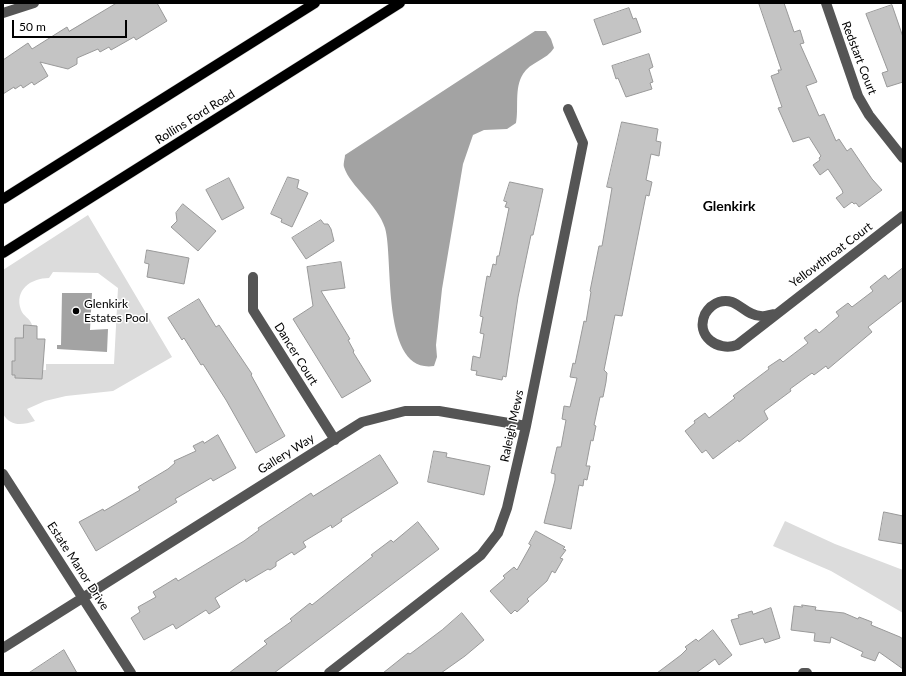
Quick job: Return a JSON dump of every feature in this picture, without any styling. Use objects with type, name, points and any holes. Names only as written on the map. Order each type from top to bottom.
[{"type":"main road","points":[[3,199],[315,3]]},
{"type":"main road","name":"Rollins Ford Road","points":[[3,253],[400,3]]},
{"type":"street","points":[[3,13],[34,3]]},
{"type":"street","name":"Redstart Court","points":[[826,3],[858,96],[869,115],[903,158]]},
{"type":"street","name":"Raleigh Mews","points":[[329,673],[481,556],[498,533],[507,508],[526,426],[583,143],[568,109]]},
{"type":"street","name":"Yellowthroat Court","points":[[776,314],[760,316],[750,313],[737,303],[723,301],[710,308],[705,314],[703,328],[710,341],[723,347],[730,348],[743,341],[903,216]]},
{"type":"street","name":"Dancer Court","points":[[253,277],[254,310],[335,440]]},
{"type":"street","name":"Gallery Way","points":[[3,648],[362,422],[405,411],[439,411],[526,426]]},
{"type":"street","name":"Estate Manor Drive","points":[[3,474],[131,673]]},
{"type":"shaded area","points":[[535,31],[546,31],[554,48],[523,74],[520,80],[518,92],[516,123],[507,129],[484,130],[473,135],[463,164],[442,289],[436,345],[437,357],[434,366],[417,364],[405,352],[397,334],[390,287],[385,228],[376,211],[347,174],[344,166],[345,155]]},
{"type":"shaded area","points":[[88,215],[172,357],[113,391],[66,396],[45,401],[27,409],[35,421],[21,424],[13,423],[3,414],[3,270]],"holes":[[[53,272],[98,273],[118,288],[114,364],[46,364],[46,370],[43,370],[42,379],[15,378],[15,375],[12,375],[12,362],[17,361],[15,353],[15,338],[23,338],[24,325],[32,325],[21,310],[19,303],[22,291],[26,286],[36,280],[49,278]]]},
{"type":"shaded area","name":"Glenkirk Estates Pool","points":[[62,293],[92,293],[90,330],[108,329],[107,352],[57,349],[57,345],[61,345]]},
{"type":"shaded area","points":[[785,521],[835,544],[903,570],[903,613],[831,571],[773,546]]},
{"type":"building","points":[[117,3],[157,3],[167,21],[136,40],[134,37],[111,50],[109,47],[100,52],[98,49],[77,58],[77,64],[68,69],[40,62],[48,76],[34,85],[32,82],[23,88],[21,85],[15,89],[14,87],[3,94],[3,60],[28,43],[32,49],[67,27],[69,31]]},
{"type":"building","points":[[759,3],[784,3],[794,32],[800,30],[804,43],[800,44],[817,82],[806,86],[819,116],[824,114],[836,141],[839,139],[847,151],[851,148],[872,179],[882,190],[859,207],[856,203],[854,204],[852,202],[844,208],[836,198],[843,193],[842,190],[828,169],[820,175],[813,165],[820,160],[819,158],[821,156],[809,137],[793,142],[778,108],[782,107],[771,76],[779,73],[778,70],[781,70]]},
{"type":"building","points":[[892,5],[903,37],[903,82],[887,87],[882,73],[888,71],[866,14]]},
{"type":"building","points":[[629,8],[633,19],[636,18],[641,32],[603,45],[594,20]]},
{"type":"building","points":[[649,54],[653,67],[649,69],[653,82],[650,83],[652,89],[626,97],[618,78],[616,79],[612,66]]},
{"type":"building","points":[[622,122],[658,129],[656,141],[661,142],[659,156],[651,154],[646,180],[652,182],[649,196],[646,195],[622,316],[615,315],[604,370],[607,373],[606,382],[603,397],[600,397],[594,425],[596,426],[593,441],[591,440],[586,466],[590,466],[587,480],[584,479],[583,486],[579,485],[571,529],[544,523],[555,480],[555,474],[551,473],[557,447],[561,447],[566,420],[562,419],[564,406],[570,407],[577,378],[570,377],[573,363],[575,364],[584,321],[586,322],[590,291],[599,246],[602,246],[612,188],[607,187]]},
{"type":"building","points":[[288,177],[299,180],[297,188],[308,193],[292,227],[281,222],[282,219],[271,214]]},
{"type":"building","points":[[229,178],[244,208],[222,220],[206,190]]},
{"type":"building","points":[[510,182],[543,189],[533,235],[531,235],[518,297],[506,377],[503,376],[502,380],[476,375],[477,371],[471,370],[473,356],[480,358],[484,334],[480,333],[483,317],[480,316],[487,276],[490,277],[493,264],[496,265],[497,256],[499,256],[509,208],[505,207],[507,202],[504,201]]},
{"type":"building","points":[[183,204],[216,231],[198,251],[171,227],[177,221],[176,213]]},
{"type":"building","points":[[321,220],[324,224],[328,224],[334,241],[306,259],[292,238]]},
{"type":"building","points":[[147,250],[189,258],[184,284],[147,277],[149,264],[145,263]]},
{"type":"building","points":[[341,262],[345,288],[321,291],[350,339],[348,340],[354,351],[353,352],[371,381],[342,398],[293,319],[313,306],[307,267]]},
{"type":"building","points":[[903,268],[903,300],[868,327],[872,332],[828,369],[826,366],[814,375],[812,373],[790,389],[791,391],[764,411],[768,419],[739,442],[738,440],[713,459],[706,450],[702,453],[685,431],[695,423],[694,421],[705,413],[709,418],[735,398],[733,396],[769,369],[768,367],[780,359],[783,362],[808,343],[804,338],[816,329],[819,333],[839,316],[836,312],[848,303],[852,307],[873,291],[870,287],[885,275],[888,279]]},
{"type":"building","points":[[199,299],[216,327],[219,325],[252,374],[251,375],[285,436],[256,453],[226,400],[203,364],[201,365],[184,338],[182,340],[168,318]]},
{"type":"building","points":[[24,325],[37,326],[37,339],[45,339],[42,379],[15,378],[15,375],[12,375],[12,361],[15,361],[15,338],[23,338]]},
{"type":"building","points":[[218,435],[236,468],[213,481],[211,478],[175,499],[177,502],[96,551],[79,522],[103,509],[104,511],[140,490],[138,487],[168,469],[175,463],[174,461],[196,451],[193,446],[203,441],[204,443]]},
{"type":"building","points":[[434,451],[447,453],[446,457],[490,466],[484,495],[428,482]]},
{"type":"building","points":[[380,455],[398,483],[341,519],[342,521],[332,528],[331,525],[303,542],[306,547],[294,555],[292,552],[276,562],[276,566],[270,570],[268,569],[246,582],[245,579],[215,598],[220,607],[209,614],[206,610],[176,629],[173,624],[144,640],[131,618],[140,612],[138,607],[156,597],[153,592],[176,578],[178,581],[244,541],[259,530],[258,528],[311,493],[313,496]]},
{"type":"building","points":[[884,512],[903,516],[903,544],[879,540]]},
{"type":"building","points":[[418,522],[439,549],[274,673],[229,673],[267,644],[264,641],[292,621],[290,619],[310,603],[312,605],[373,556],[371,555],[391,540],[393,542]]},
{"type":"building","points":[[536,531],[565,547],[563,549],[566,550],[560,558],[563,559],[555,573],[552,571],[547,581],[527,599],[529,601],[517,612],[515,610],[511,614],[490,591],[505,578],[503,576],[514,567],[517,570],[531,545],[529,544]]},
{"type":"building","points":[[802,605],[816,607],[815,610],[844,613],[858,619],[859,617],[872,622],[871,625],[900,637],[903,639],[903,669],[879,652],[875,661],[861,656],[863,652],[831,637],[830,643],[814,641],[815,633],[791,630],[794,606],[802,607]]},
{"type":"building","points":[[771,608],[780,638],[765,643],[763,638],[740,645],[731,620],[739,618],[738,615],[752,611],[753,614]]},
{"type":"building","points":[[462,613],[484,640],[465,656],[441,673],[383,673],[408,653],[410,654],[442,630]]},
{"type":"building","points":[[713,630],[732,655],[719,665],[715,659],[696,673],[657,673],[681,655],[687,649],[685,647],[696,639],[698,641]]},
{"type":"building","points":[[64,650],[77,673],[29,673]]},
{"type":"place","name":"Glenkirk Estates Pool","points":[[76,311]]},
{"type":"district","name":"Glenkirk","points":[[729,206]]}]
